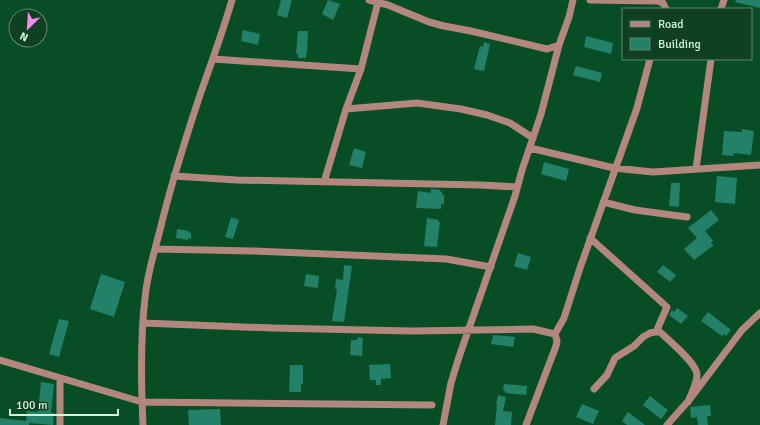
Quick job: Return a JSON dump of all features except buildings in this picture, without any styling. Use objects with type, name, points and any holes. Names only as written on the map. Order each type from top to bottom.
[{"type":"street","points":[[143,425],[143,322],[145,298],[155,249],[174,176],[232,0]]},
{"type":"street","points":[[369,0],[388,5],[429,22],[444,26],[547,49],[559,45]]},
{"type":"street","points":[[443,425],[451,383],[518,187],[541,114],[559,45],[569,18],[573,0]]},
{"type":"street","points":[[590,0],[657,1],[663,3],[666,8]]},
{"type":"street","points":[[324,182],[346,109],[361,68],[378,2]]},
{"type":"street","points":[[547,49],[556,59]]},
{"type":"street","points":[[213,59],[361,68]]},
{"type":"street","points":[[526,425],[556,346],[557,341],[555,334],[564,318],[614,168],[636,108],[650,60]]},
{"type":"street","points":[[696,170],[711,60]]},
{"type":"street","points":[[346,109],[417,103],[461,109],[487,115],[510,124],[533,138]]},
{"type":"street","points":[[530,148],[614,168],[653,172],[760,165]]},
{"type":"street","points":[[174,176],[237,180],[518,187]]},
{"type":"street","points":[[603,202],[635,210],[687,217]]},
{"type":"street","points":[[590,238],[667,307],[656,332]]},
{"type":"street","points":[[155,249],[253,251],[446,259],[491,267]]},
{"type":"street","points":[[667,425],[688,402],[742,330],[760,314]]},
{"type":"street","points":[[143,322],[272,328],[412,330],[533,329],[555,334]]},
{"type":"street","points":[[594,389],[607,375],[615,358],[634,346],[643,337],[650,333],[659,331],[695,366],[697,376],[688,402]]},
{"type":"street","points":[[0,360],[142,402],[432,404]]},
{"type":"street","points":[[60,378],[60,425]]}]
